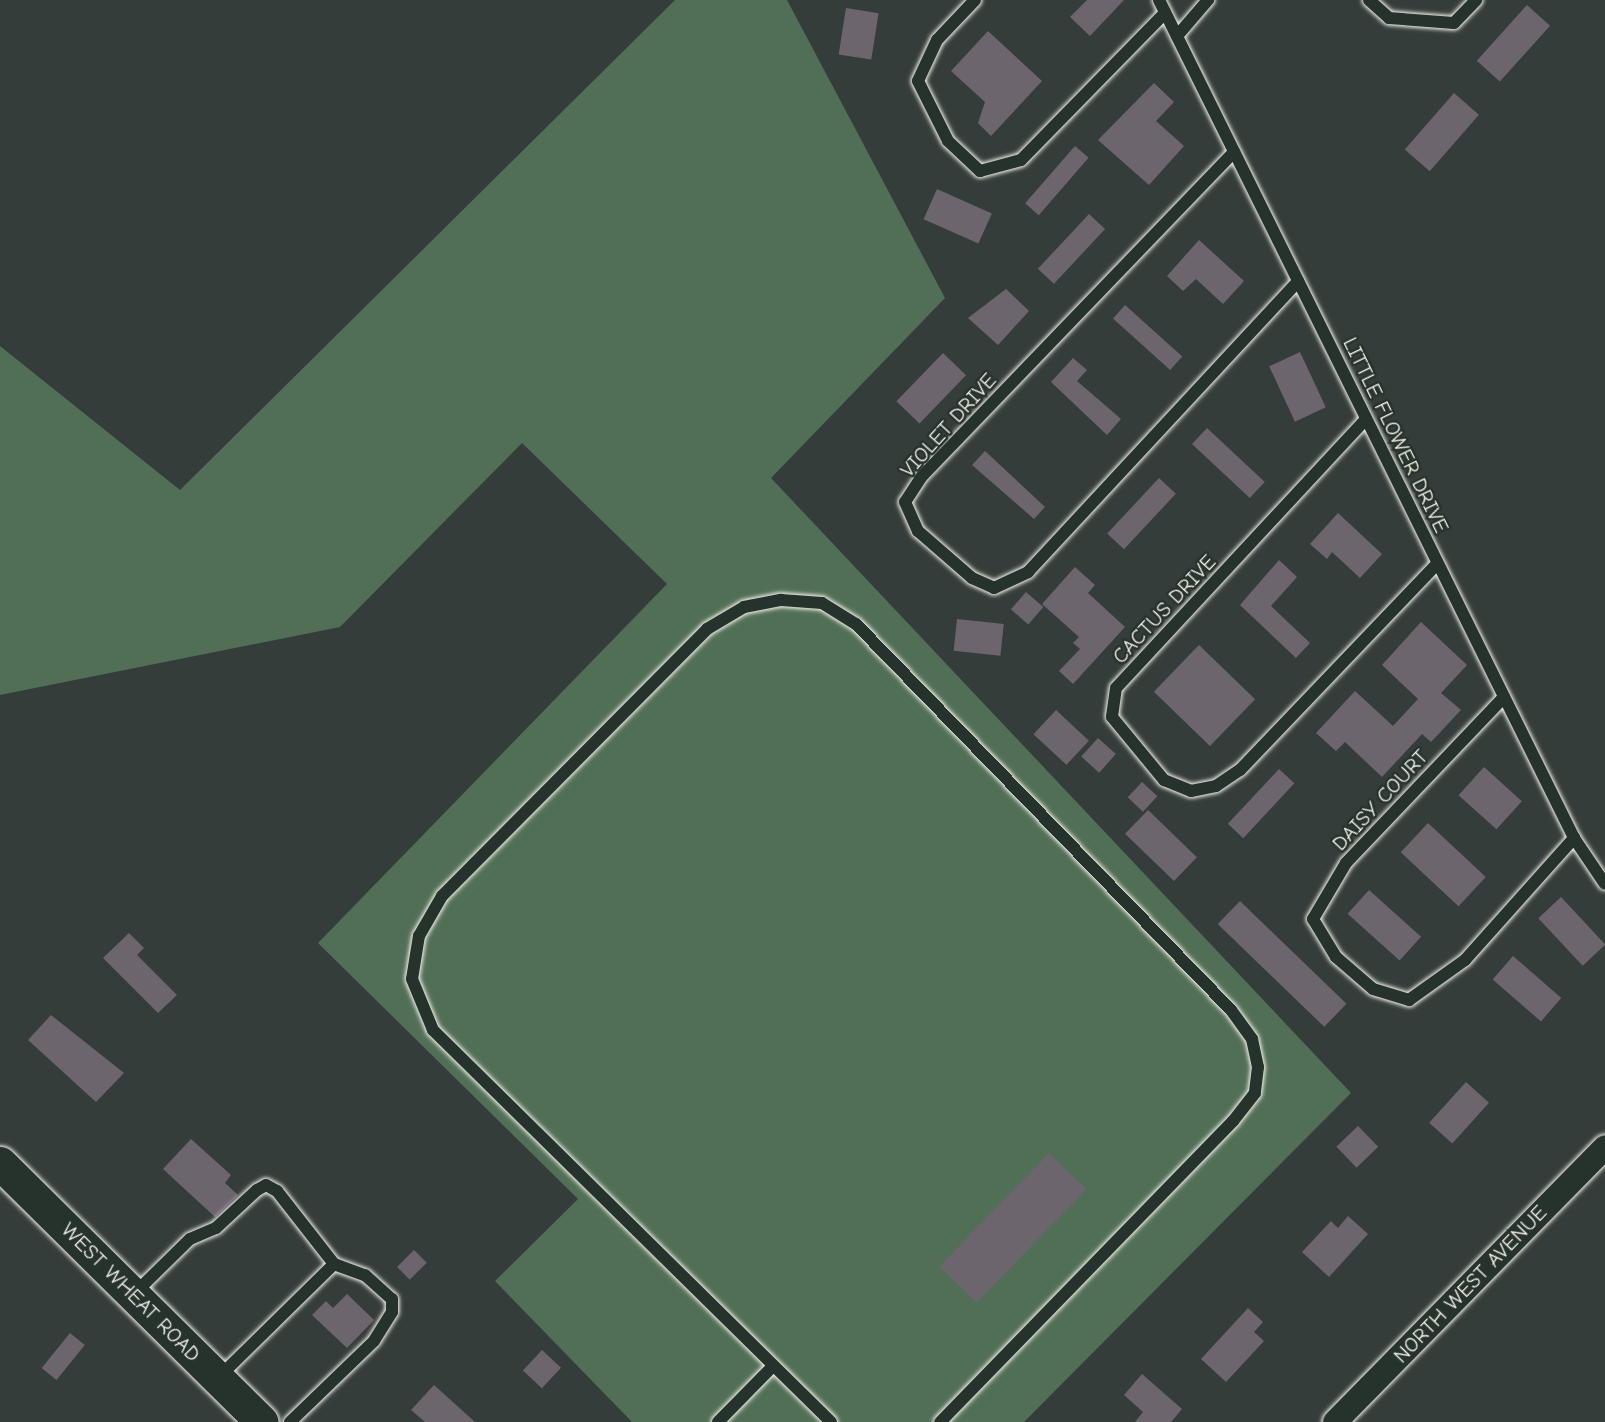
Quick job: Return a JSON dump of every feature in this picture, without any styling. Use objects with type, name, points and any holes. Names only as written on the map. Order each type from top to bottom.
[{"type":"street","name":"NORTH WEST AVENUE","points":[[1335,1422],[1605,1147]]},
{"type":"street","name":"WEST WHEAT ROAD","points":[[0,1163],[262,1422]]},
{"type":"lane","points":[[975,0],[937,40],[918,81],[948,142],[980,171],[1021,160],[1165,13]]},
{"type":"lane","name":"LITTLE FLOWER DRIVE","points":[[1159,0],[1574,838],[1605,884]]},
{"type":"lane","points":[[1177,36],[1208,0]]},
{"type":"lane","points":[[1369,0],[1389,18],[1454,23],[1476,0]]},
{"type":"lane","name":"VIOLET DRIVE","points":[[1234,152],[922,476],[905,502],[918,531],[972,578],[994,588],[1028,572],[1298,281]]},
{"type":"lane","name":"CACTUS DRIVE","points":[[1366,419],[1116,688],[1112,717],[1164,780],[1191,791],[1216,786],[1240,771],[1438,563]]},
{"type":"lane","points":[[831,1422],[433,1030],[412,979],[419,936],[442,896],[707,629],[744,607],[781,600],[822,603],[856,624],[1231,1010],[1252,1039],[1258,1067],[1255,1093],[1233,1121],[940,1422]]},
{"type":"lane","name":"DAISY COURT","points":[[1504,697],[1346,863],[1313,919],[1336,957],[1373,989],[1409,1000],[1465,960],[1574,838]]},
{"type":"lane","points":[[134,1295],[190,1239],[216,1228],[266,1185],[328,1250],[334,1264],[380,1286],[392,1299],[392,1312],[374,1341],[290,1422]]},
{"type":"lane","points":[[218,1378],[334,1264]]},
{"type":"lane","points":[[718,1422],[773,1366]]},
{"type":"green space","points":[[675,0],[787,0],[945,298],[771,478],[1351,1093],[1024,1422],[632,1422],[495,1281],[578,1199],[318,943],[667,584],[522,443],[340,627],[0,695],[0,346],[180,490]]},
{"type":"building","points":[[1087,0],[1124,0],[1090,36],[1070,17]]},
{"type":"building","points":[[1527,5],[1550,26],[1500,81],[1477,61]]},
{"type":"building","points":[[846,8],[879,13],[871,60],[839,54]]},
{"type":"building","points":[[988,31],[1042,81],[991,136],[978,123],[985,102],[951,71]]},
{"type":"building","points":[[1154,83],[1174,102],[1156,121],[1184,146],[1149,185],[1098,140]]},
{"type":"building","points":[[1454,93],[1479,115],[1430,171],[1405,150]]},
{"type":"building","points":[[1075,146],[1089,158],[1039,215],[1025,203]]},
{"type":"building","points":[[937,189],[992,213],[978,244],[924,219]]},
{"type":"building","points":[[1089,214],[1105,229],[1054,284],[1038,269]]},
{"type":"building","points":[[1199,240],[1244,281],[1223,304],[1196,279],[1183,291],[1167,276]]},
{"type":"building","points":[[1006,289],[1029,311],[998,345],[968,318]]},
{"type":"building","points":[[1125,305],[1182,357],[1170,370],[1113,318]]},
{"type":"building","points":[[1300,352],[1326,407],[1295,422],[1269,366]]},
{"type":"building","points":[[943,353],[966,375],[919,423],[896,401]]},
{"type":"building","points":[[1073,358],[1087,370],[1077,381],[1121,419],[1107,435],[1051,382]]},
{"type":"building","points":[[1207,428],[1265,482],[1250,498],[1192,444]]},
{"type":"building","points":[[985,451],[1045,507],[1034,519],[972,465]]},
{"type":"building","points":[[1159,478],[1176,494],[1124,549],[1107,534]]},
{"type":"building","points":[[1338,513],[1382,554],[1360,578],[1332,552],[1327,559],[1310,544]]},
{"type":"building","points":[[1279,560],[1297,577],[1271,606],[1310,643],[1296,658],[1240,605]]},
{"type":"building","points":[[1075,567],[1095,585],[1088,593],[1125,627],[1073,684],[1059,671],[1080,649],[1073,643],[1079,637],[1042,604]]},
{"type":"building","points":[[1026,592],[1043,607],[1028,624],[1011,609]]},
{"type":"building","points":[[957,619],[1004,624],[1000,656],[954,651]]},
{"type":"building","points":[[1421,622],[1467,665],[1441,693],[1461,710],[1431,742],[1422,734],[1382,777],[1345,742],[1336,751],[1316,733],[1355,691],[1393,726],[1418,699],[1382,665]]},
{"type":"building","points":[[1199,645],[1255,699],[1210,746],[1154,692]]},
{"type":"building","points":[[1056,710],[1089,741],[1066,765],[1033,734]]},
{"type":"building","points":[[1098,738],[1116,754],[1099,773],[1081,757]]},
{"type":"building","points":[[1484,767],[1522,801],[1496,829],[1459,795]]},
{"type":"building","points":[[1279,769],[1294,783],[1243,838],[1228,824]]},
{"type":"building","points":[[1142,782],[1157,796],[1143,812],[1128,797]]},
{"type":"building","points":[[1148,810],[1197,857],[1174,881],[1125,834]]},
{"type":"building","points":[[1428,823],[1486,877],[1458,906],[1401,852]]},
{"type":"building","points":[[1369,890],[1421,937],[1400,961],[1348,914]]},
{"type":"building","points":[[1561,897],[1605,944],[1583,966],[1538,918]]},
{"type":"building","points":[[1240,901],[1346,1004],[1324,1027],[1218,924]]},
{"type":"building","points":[[129,933],[144,948],[137,955],[177,995],[158,1013],[103,958]]},
{"type":"building","points":[[1513,956],[1561,998],[1541,1021],[1493,979]]},
{"type":"building","points":[[51,1015],[124,1073],[96,1102],[28,1040]]},
{"type":"building","points":[[1466,1082],[1489,1103],[1452,1144],[1429,1123]]},
{"type":"building","points":[[1358,1126],[1378,1147],[1357,1168],[1336,1147]]},
{"type":"building","points":[[191,1139],[231,1175],[225,1183],[238,1195],[215,1217],[163,1169]]},
{"type":"building","points":[[1049,1153],[1086,1189],[977,1303],[939,1267]]},
{"type":"building","points":[[1348,1216],[1368,1234],[1329,1277],[1302,1252],[1331,1221],[1338,1228]]},
{"type":"building","points":[[414,1250],[427,1263],[410,1280],[397,1267]]},
{"type":"building","points":[[347,1294],[374,1320],[347,1348],[312,1315],[326,1301],[333,1308]]},
{"type":"building","points":[[1248,1308],[1263,1322],[1254,1332],[1264,1341],[1226,1382],[1201,1359]]},
{"type":"building","points":[[70,1333],[85,1345],[56,1380],[42,1368]]},
{"type":"building","points":[[542,1350],[561,1368],[542,1388],[523,1370]]},
{"type":"building","points":[[1142,1374],[1182,1409],[1171,1422],[1135,1422],[1143,1412],[1124,1395]]},
{"type":"building","points":[[434,1385],[475,1422],[425,1422],[411,1410]]}]
